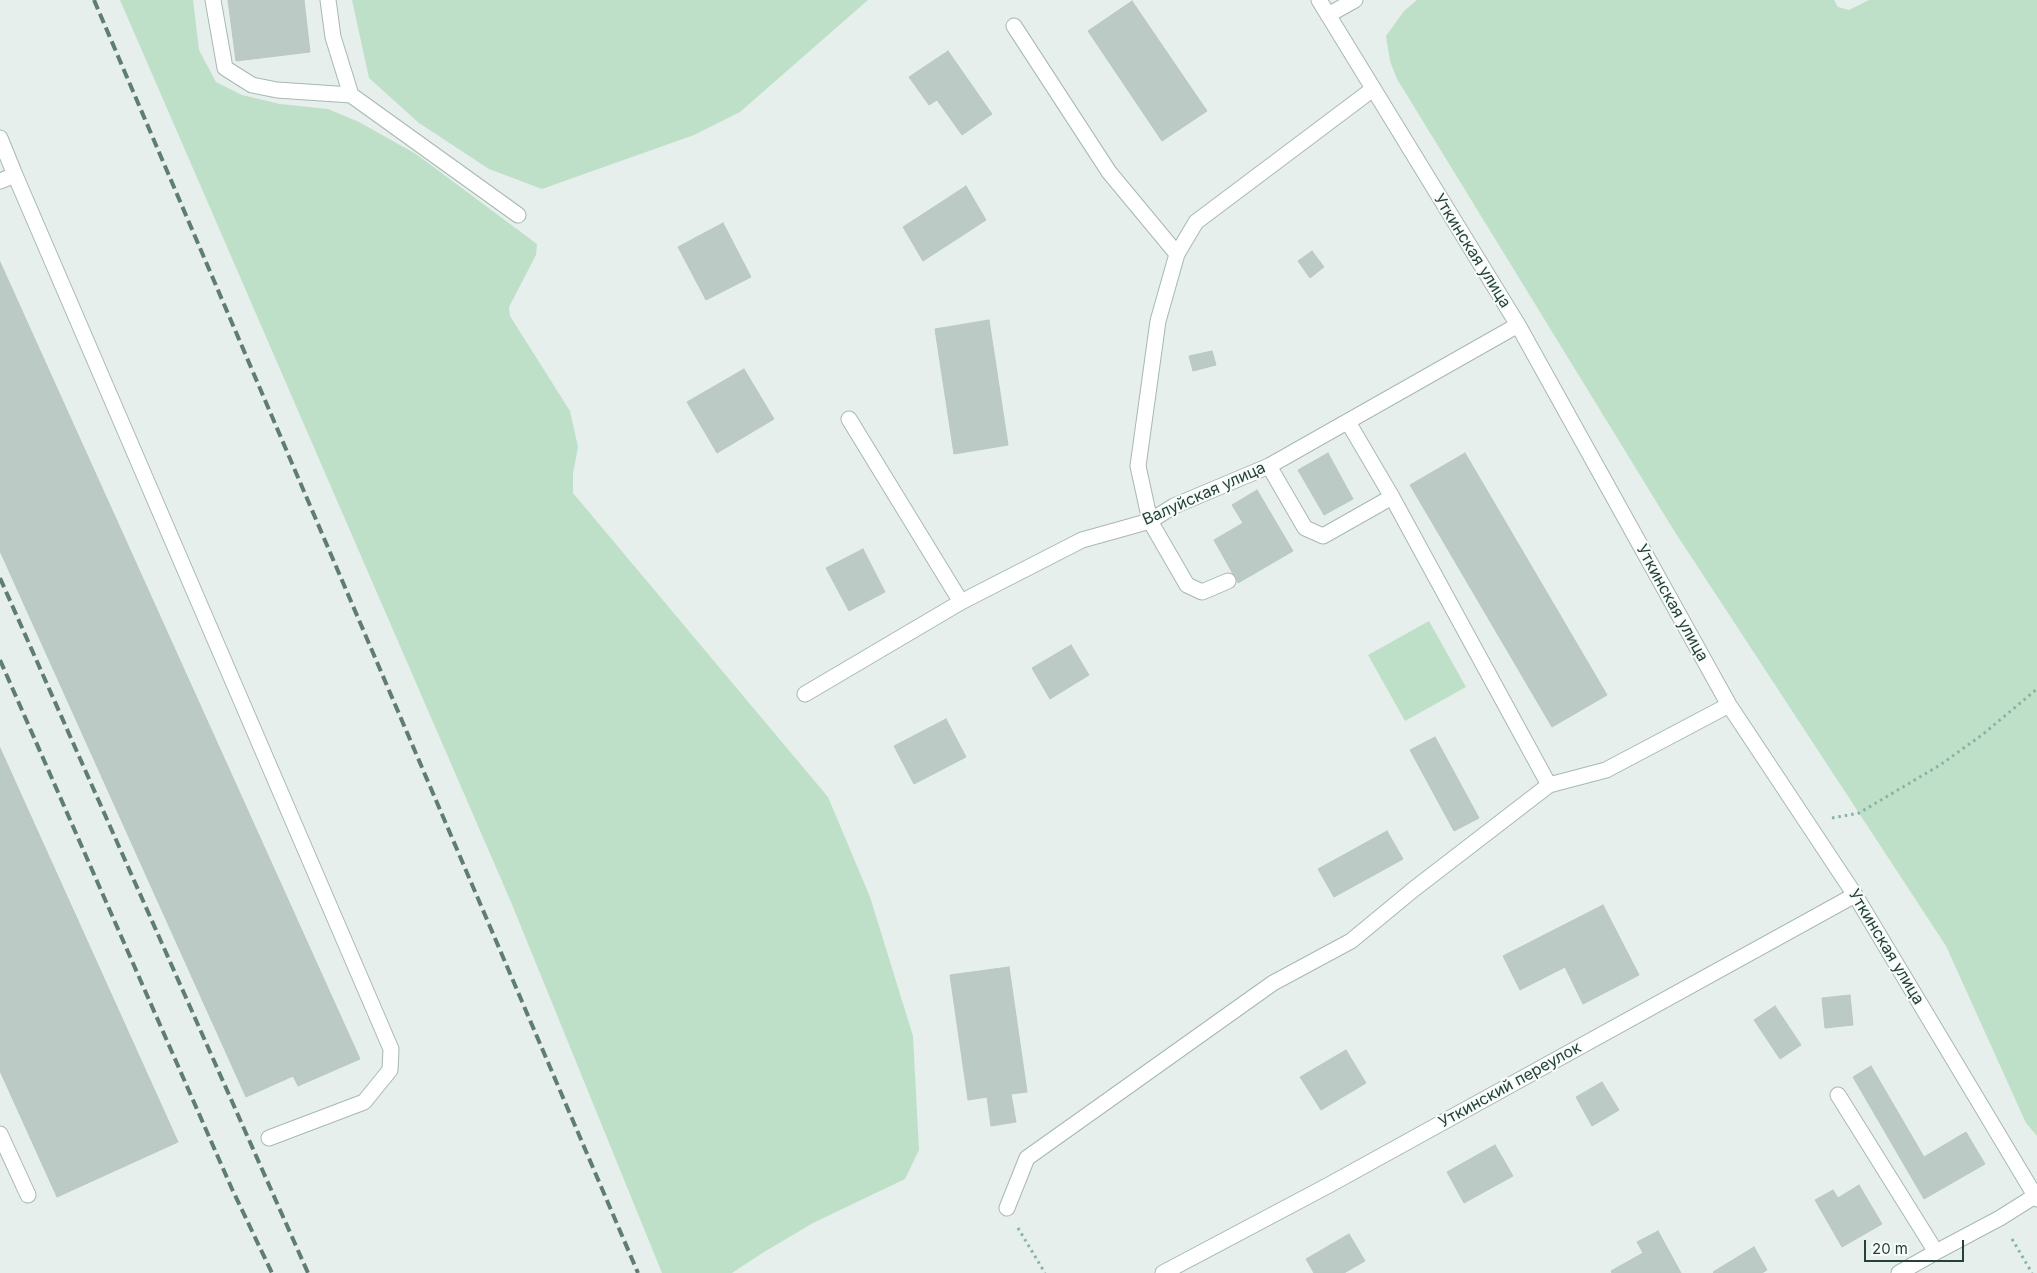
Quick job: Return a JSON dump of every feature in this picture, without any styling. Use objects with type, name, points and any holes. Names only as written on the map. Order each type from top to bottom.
[{"type":"street","points":[[213,0],[225,68],[252,85],[277,90],[351,95],[518,215]]},
{"type":"street","points":[[328,0],[333,37],[351,95]]},
{"type":"street","name":"Уткинская улица","points":[[1318,0],[1518,325],[1729,705],[1855,895],[2036,1198]]},
{"type":"street","points":[[1328,15],[1355,0]]},
{"type":"street","points":[[1014,26],[1109,172],[1177,254]]},
{"type":"street","points":[[1228,581],[1202,592],[1187,584],[1150,521],[1138,466],[1158,321],[1177,254],[1196,222],[1373,89]]},
{"type":"street","points":[[0,138],[391,1049],[390,1070],[364,1102],[269,1138]]},
{"type":"street","points":[[0,181],[15,175]]},
{"type":"street","name":"Валуйская улица","points":[[805,694],[961,602],[1082,540],[1150,521],[1174,506],[1269,466],[1518,325]]},
{"type":"street","points":[[849,419],[961,602]]},
{"type":"street","points":[[1348,422],[1392,497],[1549,786]]},
{"type":"street","points":[[1269,466],[1305,528],[1323,536],[1392,497]]},
{"type":"street","points":[[1007,1208],[1027,1158],[1273,983],[1351,941],[1414,889],[1549,786],[1606,770],[1729,705]]},
{"type":"street","name":"Уткинский переулок","points":[[1163,1273],[1329,1185],[1855,895]]},
{"type":"street","points":[[1838,1095],[1936,1252]]},
{"type":"street","points":[[0,1134],[28,1195]]},
{"type":"street","points":[[1900,1273],[2036,1198]]},
{"type":"path","points":[[1808,822],[1859,812],[1940,765],[1982,735],[2037,689]]},
{"type":"path","points":[[1007,1208],[1045,1273]]},
{"type":"path","points":[[2000,1218],[2032,1273]]},
{"type":"green space","points":[[120,0],[193,0],[199,50],[216,82],[242,95],[280,104],[328,109],[359,122],[416,154],[537,244],[536,255],[509,307],[510,316],[570,411],[578,447],[573,474],[573,493],[828,797],[870,897],[913,1036],[919,1150],[905,1179],[813,1223],[732,1273],[662,1273],[511,902]]},
{"type":"green space","points":[[352,0],[868,0],[740,112],[694,135],[542,189],[489,169],[419,123],[369,78]]},
{"type":"green space","points":[[1417,0],[1834,0],[1838,7],[1849,10],[1869,0],[2037,0],[2037,1136],[2026,1123],[1946,946],[1673,529],[1397,79],[1390,61],[1386,36],[1404,11]]},
{"type":"green space","points":[[1429,621],[1466,687],[1405,721],[1368,655]]},
{"type":"building","points":[[228,0],[304,0],[310,52],[236,61]]},
{"type":"building","points":[[1132,1],[1207,111],[1162,141],[1088,31]]},
{"type":"building","points":[[948,51],[992,114],[962,135],[937,100],[929,105],[909,77]]},
{"type":"building","points":[[966,186],[986,220],[923,261],[903,227]]},
{"type":"building","points":[[723,223],[751,277],[706,300],[678,247]]},
{"type":"building","points":[[1312,251],[1324,267],[1310,278],[1298,261]]},
{"type":"building","points":[[0,262],[360,1059],[298,1086],[293,1076],[246,1097],[0,551]]},
{"type":"building","points":[[989,320],[1008,445],[954,454],[935,329]]},
{"type":"building","points":[[1212,351],[1216,365],[1193,371],[1189,356]]},
{"type":"building","points":[[744,369],[774,419],[717,453],[687,402]]},
{"type":"building","points":[[1328,453],[1353,499],[1324,515],[1298,470]]},
{"type":"building","points":[[1465,453],[1607,695],[1552,727],[1410,485]]},
{"type":"building","points":[[1257,490],[1293,551],[1238,583],[1214,540],[1243,523],[1232,505]]},
{"type":"building","points":[[863,549],[885,592],[849,611],[826,568]]},
{"type":"building","points":[[1071,645],[1089,675],[1050,699],[1032,668]]},
{"type":"building","points":[[946,719],[966,757],[914,784],[894,746]]},
{"type":"building","points":[[1435,737],[1479,818],[1454,831],[1410,750]]},
{"type":"building","points":[[0,748],[178,1142],[57,1197],[0,1071]]},
{"type":"building","points":[[1387,831],[1403,859],[1334,897],[1318,869]]},
{"type":"building","points":[[1603,905],[1639,975],[1583,1004],[1565,967],[1520,990],[1503,956]]},
{"type":"building","points":[[1009,967],[1027,1092],[1011,1094],[1016,1122],[991,1126],[987,1097],[968,1100],[950,975]]},
{"type":"building","points":[[1850,995],[1853,1025],[1825,1028],[1822,998]]},
{"type":"building","points":[[1775,1006],[1801,1045],[1780,1059],[1754,1020]]},
{"type":"building","points":[[1346,1050],[1366,1083],[1321,1110],[1300,1077]]},
{"type":"building","points":[[1871,1066],[1924,1157],[1966,1132],[1985,1164],[1924,1199],[1853,1077]]},
{"type":"building","points":[[1602,1082],[1619,1110],[1592,1126],[1576,1097]]},
{"type":"building","points":[[1495,1145],[1513,1176],[1464,1203],[1447,1172]]},
{"type":"building","points":[[1859,1185],[1882,1224],[1842,1247],[1815,1200],[1833,1190],[1838,1198]]},
{"type":"building","points":[[1658,1231],[1681,1273],[1612,1273],[1611,1271],[1643,1253],[1637,1242]]},
{"type":"building","points":[[1349,1234],[1365,1261],[1344,1273],[1314,1273],[1306,1259]]},
{"type":"building","points":[[1754,1247],[1767,1270],[1762,1273],[1713,1272]]},
{"type":"railway","points":[[94,0],[638,1273]]},
{"type":"railway","points":[[0,578],[308,1273]]},
{"type":"railway","points":[[0,660],[232,1189],[272,1273]]}]
